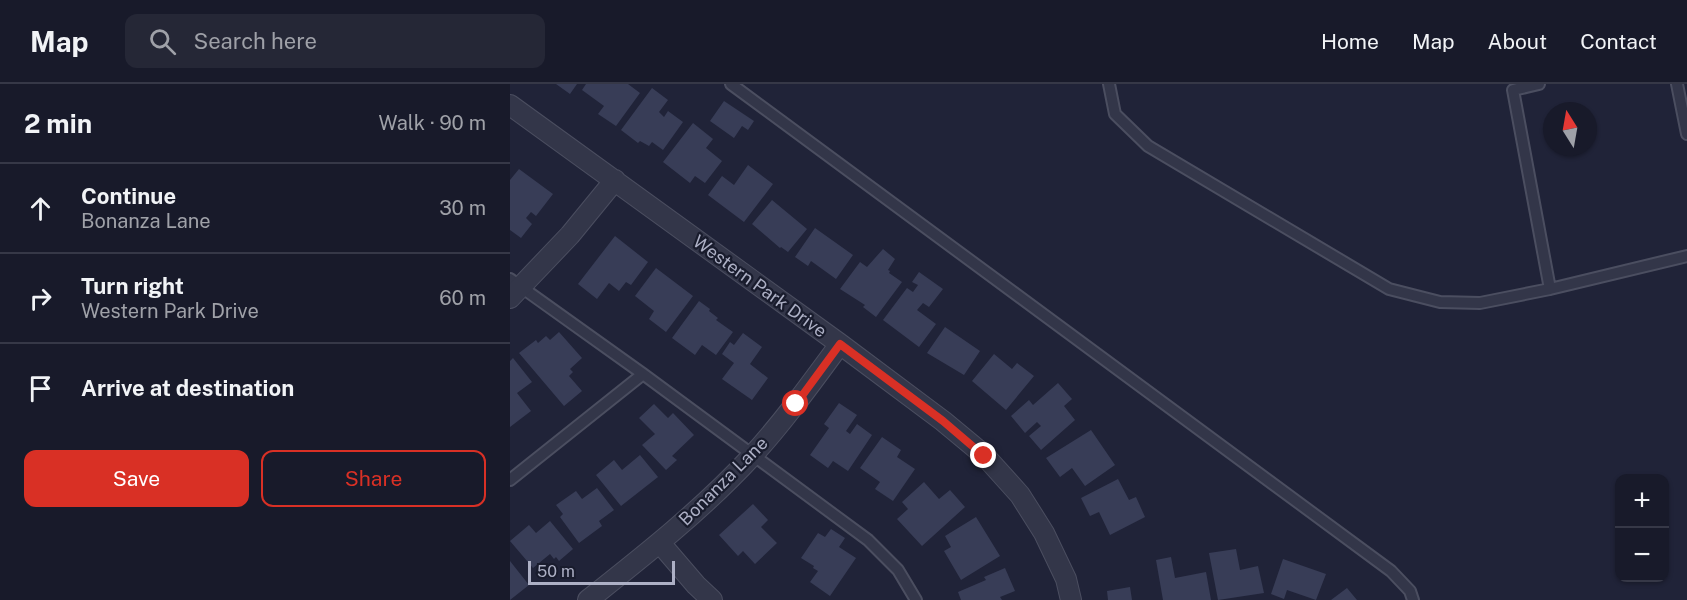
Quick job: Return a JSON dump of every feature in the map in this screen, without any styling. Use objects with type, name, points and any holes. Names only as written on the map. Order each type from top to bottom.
[{"type":"street","name":"Western Park Drive","points":[[510,105],[840,344],[943,421],[984,456],[1020,495],[1044,533],[1066,579],[1071,600]]},
{"type":"street","points":[[514,288],[570,235],[615,180]]},
{"type":"street","name":"Bonanza Lane","points":[[588,600],[660,543],[752,456],[796,404],[840,344]]},
{"type":"street","points":[[660,543],[712,600]]},
{"type":"lane","points":[[732,84],[1391,571],[1410,591],[1413,600]]},
{"type":"lane","points":[[1109,84],[1115,114],[1148,146],[1389,289],[1440,302],[1480,303],[1550,289],[1687,256]]},
{"type":"lane","points":[[1539,84],[1513,90],[1550,289]]},
{"type":"lane","points":[[1677,84],[1687,134]]},
{"type":"lane","points":[[514,288],[643,374],[868,540],[898,570],[916,600]]},
{"type":"lane","points":[[510,480],[643,374]]},
{"type":"building","points":[[556,84],[577,84],[570,94]]},
{"type":"building","points":[[586,84],[628,84],[640,93],[616,126],[598,114],[604,106],[582,90]]},
{"type":"building","points":[[652,88],[668,100],[659,112],[664,117],[668,111],[683,122],[663,150],[652,142],[649,146],[640,141],[638,143],[621,130]]},
{"type":"building","points":[[724,101],[754,121],[748,130],[742,126],[734,138],[710,121]]},
{"type":"building","points":[[693,123],[713,139],[706,148],[722,161],[705,183],[695,176],[690,183],[663,162]]},
{"type":"building","points":[[748,165],[773,184],[744,222],[708,195],[722,176],[734,185]]},
{"type":"building","points":[[519,169],[553,194],[536,216],[531,212],[526,218],[532,224],[521,238],[510,230],[510,180]]},
{"type":"building","points":[[772,200],[807,229],[788,252],[752,224]]},
{"type":"building","points":[[815,228],[853,255],[836,279],[811,261],[808,266],[795,257]]},
{"type":"building","points":[[615,236],[648,262],[631,285],[626,282],[619,291],[609,283],[597,299],[578,284]]},
{"type":"building","points":[[883,249],[895,259],[888,270],[889,273],[902,282],[876,317],[863,307],[865,305],[840,289],[860,262],[867,267]]},
{"type":"building","points":[[656,268],[693,296],[666,332],[649,319],[654,311],[635,296]]},
{"type":"building","points":[[919,272],[943,289],[929,307],[923,303],[917,310],[936,324],[919,347],[883,320],[907,288],[913,292],[918,285],[912,282]]},
{"type":"building","points":[[699,301],[710,309],[709,311],[718,318],[716,320],[733,332],[716,355],[702,345],[695,355],[672,338]]},
{"type":"building","points":[[945,327],[980,351],[964,375],[927,353]]},
{"type":"building","points":[[559,332],[582,358],[570,369],[573,372],[569,376],[582,391],[564,406],[519,353],[536,340],[538,343],[546,336],[550,340]]},
{"type":"building","points":[[743,333],[762,347],[750,364],[768,378],[752,400],[722,379],[734,363],[722,354],[730,342],[734,345]]},
{"type":"building","points":[[994,354],[1012,369],[1017,363],[1034,376],[1006,410],[972,381]]},
{"type":"building","points":[[513,358],[532,382],[517,393],[531,411],[510,427],[510,361]]},
{"type":"building","points":[[1058,383],[1072,399],[1064,406],[1075,420],[1041,450],[1029,436],[1041,426],[1037,422],[1025,433],[1011,416],[1029,400],[1033,405]]},
{"type":"building","points":[[839,403],[857,415],[846,431],[850,434],[857,424],[872,435],[848,471],[833,461],[828,468],[810,455],[829,428],[824,424]]},
{"type":"building","points":[[654,404],[668,418],[673,413],[694,435],[672,456],[677,460],[666,470],[642,445],[655,434],[639,418]]},
{"type":"building","points":[[1091,430],[1115,465],[1085,486],[1072,468],[1060,477],[1046,458]]},
{"type":"building","points":[[882,437],[901,450],[897,457],[915,469],[893,501],[875,489],[880,482],[860,468]]},
{"type":"building","points":[[640,455],[658,477],[621,506],[596,475],[614,460],[622,470]]},
{"type":"building","points":[[1118,479],[1129,500],[1136,497],[1145,517],[1110,535],[1099,512],[1090,516],[1081,498]]},
{"type":"building","points":[[924,482],[939,499],[950,490],[965,507],[922,546],[897,519],[908,509],[902,502]]},
{"type":"building","points":[[597,488],[614,510],[599,521],[602,526],[579,543],[560,517],[563,514],[556,505],[576,491],[582,499]]},
{"type":"building","points":[[753,504],[768,520],[761,527],[777,543],[755,564],[743,551],[738,556],[719,535]]},
{"type":"building","points":[[976,517],[1000,556],[961,580],[944,551],[951,547],[945,536]]},
{"type":"building","points":[[550,521],[573,549],[559,561],[550,554],[533,568],[510,541],[529,525],[536,533]]},
{"type":"building","points":[[831,529],[845,538],[839,547],[856,558],[830,596],[810,582],[818,571],[801,558],[818,533],[825,537]]},
{"type":"building","points":[[1236,549],[1240,570],[1258,566],[1264,593],[1218,600],[1209,553]]},
{"type":"building","points":[[1171,557],[1175,578],[1206,572],[1211,600],[1163,600],[1156,560]]},
{"type":"building","points":[[1283,559],[1326,574],[1316,600],[1287,590],[1284,599],[1271,594]]},
{"type":"building","points":[[510,561],[529,585],[510,600]]},
{"type":"building","points":[[1005,568],[1015,591],[1000,597],[1002,600],[961,600],[958,592],[986,580],[984,577]]},
{"type":"building","points":[[1130,587],[1132,600],[1108,600],[1107,591]]},
{"type":"building","points":[[1347,588],[1357,600],[1331,600]]},
{"type":"route","points":[[796,404],[840,344],[943,421],[984,456]]}]
